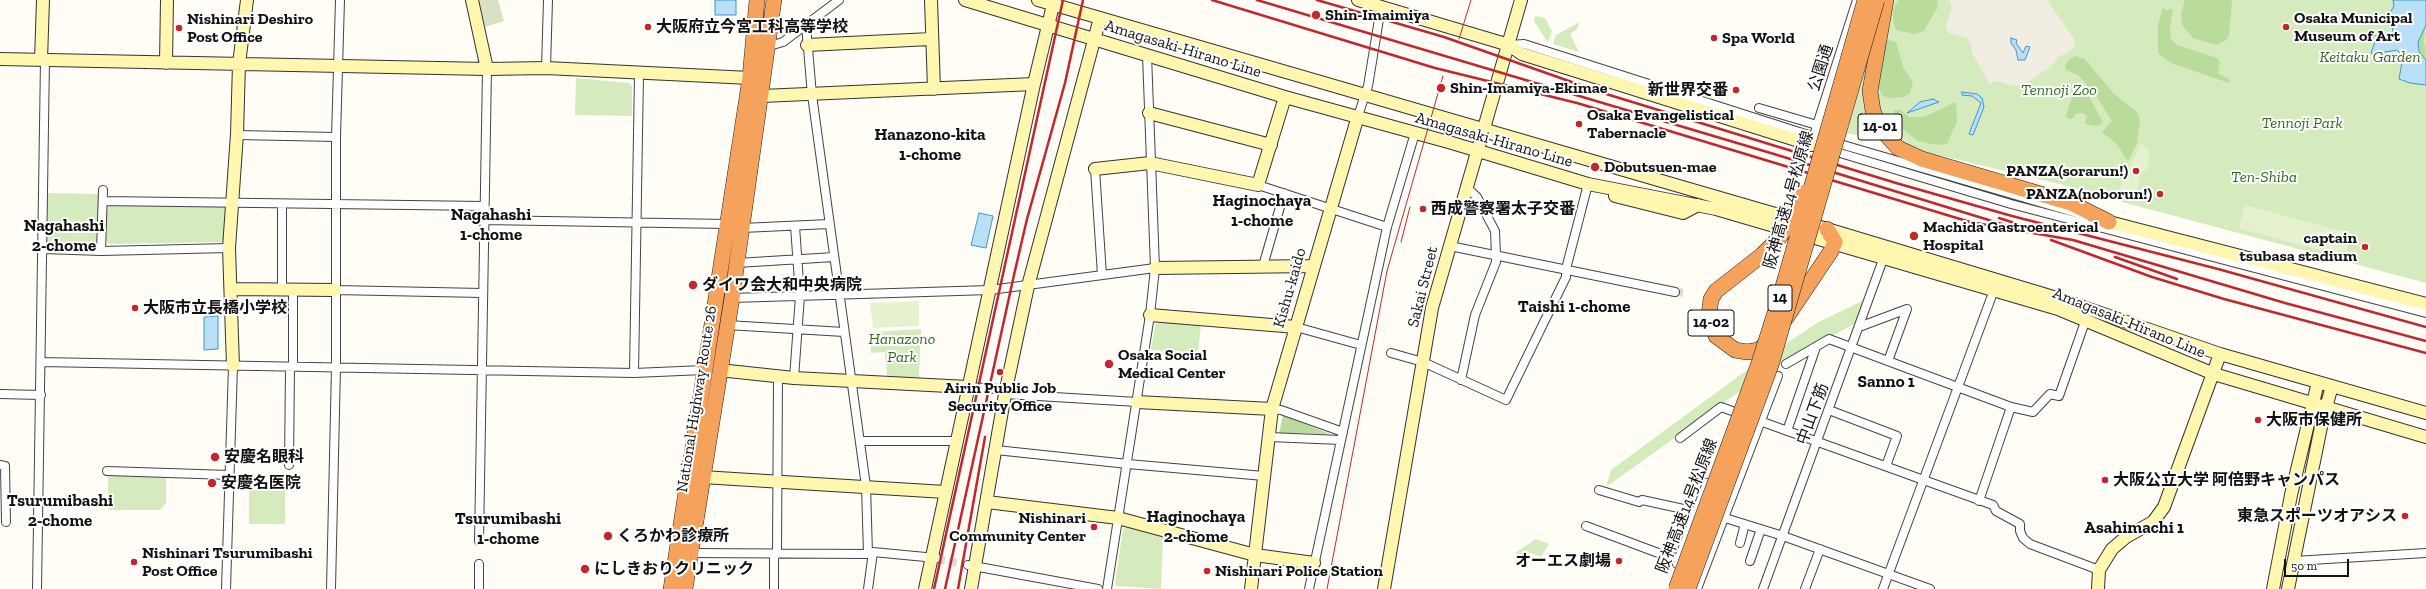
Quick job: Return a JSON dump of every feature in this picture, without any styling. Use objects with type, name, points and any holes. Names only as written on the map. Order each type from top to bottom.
[{"type":"highway","name":"National Highway Route 26","points":[[685,589],[702,477],[728,224],[750,78],[757,0]]},
{"type":"highway","name":"National Highway Route 26","points":[[671,589],[712,370],[727,325],[732,298],[762,96],[774,0]]},
{"type":"highway","name":"阪神高速14号松原線","points":[[1676,589],[1761,356],[1780,297],[1864,0]]},
{"type":"highway","name":"阪神高速14号松原線","points":[[1688,589],[1771,365],[1877,0]]},
{"type":"highway","name":"14-01","points":[[1886,0],[1870,91],[1873,111],[1880,128],[1898,148],[1922,159],[2071,203],[2109,222]]},
{"type":"highway","name":"14-02","points":[[1834,242],[1794,307],[1770,341],[1759,350],[1747,352],[1735,350],[1716,336],[1709,314],[1711,299],[1716,291],[1767,250],[1780,237],[1792,217],[1832,93],[1844,73]]},
{"type":"highway","points":[[1827,229],[1834,242]]},
{"type":"street","points":[[37,589],[44,249],[43,0]]},
{"type":"street","points":[[166,63],[167,0]]},
{"type":"street","points":[[226,589],[233,366],[229,248],[237,135],[239,64],[247,0]]},
{"type":"street","points":[[331,589],[336,367],[335,204],[337,66],[340,0]]},
{"type":"street","points":[[472,0],[487,69],[482,293],[479,541]]},
{"type":"street","points":[[546,68],[548,0]]},
{"type":"street","points":[[769,46],[783,42],[839,0]]},
{"type":"street","points":[[931,0],[931,40],[934,89]]},
{"type":"street","name":"Amagasaki-Hirano Line","points":[[965,0],[1285,96],[1477,150],[1601,187],[1608,194],[1621,198],[1684,213],[1698,205],[1834,242],[1886,252],[2060,299],[2220,354],[2426,413]]},
{"type":"street","name":"Amagasaki-Hirano Line","points":[[1038,0],[1827,229],[1886,252],[1994,290],[2086,319],[2214,374],[2313,402],[2426,437]]},
{"type":"street","points":[[1358,0],[1382,3],[1509,45],[1522,54],[1813,141],[2011,204],[2426,313]]},
{"type":"street","name":"Sakai Street","points":[[1384,589],[1432,308],[1521,0]]},
{"type":"street","name":"公園通","points":[[1813,141],[1857,0]]},
{"type":"street","name":"Kishu-kaido","points":[[1251,589],[1272,409],[1329,208],[1365,95],[1382,3]]},
{"type":"street","points":[[925,589],[935,558],[945,492],[1034,84],[1053,5]]},
{"type":"street","points":[[971,589],[972,565],[986,502],[1005,394],[1028,286],[1100,18]]},
{"type":"street","points":[[806,25],[812,95],[866,486],[870,553],[868,589]]},
{"type":"street","points":[[807,45],[931,40]]},
{"type":"street","points":[[1107,589],[1128,464],[1150,315],[1155,268],[1147,55]]},
{"type":"street","points":[[0,59],[487,69],[546,68],[639,74],[750,78]]},
{"type":"street","points":[[634,373],[639,74]]},
{"type":"street","points":[[762,96],[812,95],[1034,84]]},
{"type":"street","points":[[1258,185],[1285,96]]},
{"type":"street","points":[[1759,108],[1817,125]]},
{"type":"street","points":[[1148,113],[1271,145]]},
{"type":"street","points":[[1309,589],[1361,345],[1388,227],[1415,133]]},
{"type":"street","points":[[237,135],[336,137]]},
{"type":"street","points":[[1813,141],[2065,211],[2426,304]]},
{"type":"street","points":[[1102,275],[1095,169],[1150,163],[1258,185],[1388,227]]},
{"type":"street","points":[[1391,354],[1423,362],[1506,400],[1566,277],[1566,269],[1588,184]]},
{"type":"street","points":[[1461,380],[1475,314],[1496,262],[1496,231],[1477,197],[1466,187]]},
{"type":"street","points":[[101,251],[103,190]]},
{"type":"street","points":[[1263,266],[1284,193]]},
{"type":"street","points":[[103,201],[484,206]]},
{"type":"street","points":[[282,204],[291,367],[288,465]]},
{"type":"street","points":[[484,220],[728,224]]},
{"type":"street","points":[[742,228],[829,224]]},
{"type":"street","points":[[794,378],[800,296],[796,260],[795,226]]},
{"type":"street","points":[[1450,246],[1675,292]]},
{"type":"street","points":[[44,249],[101,251],[229,248]]},
{"type":"street","name":"中山下筋","points":[[1763,589],[1818,442],[1886,252]]},
{"type":"street","points":[[737,263],[834,257]]},
{"type":"street","points":[[732,298],[990,290],[1155,268],[1313,266]]},
{"type":"street","points":[[230,289],[482,293]]},
{"type":"street","points":[[1883,589],[1922,480],[1974,340],[1978,336],[1994,290]]},
{"type":"street","points":[[1859,327],[1907,309],[1888,361]]},
{"type":"street","points":[[1150,315],[1296,327],[1361,345]]},
{"type":"street","points":[[1786,364],[1829,339],[2011,407],[2033,412],[2050,394],[2059,396],[2086,319]]},
{"type":"street","points":[[727,325],[844,332]]},
{"type":"street","points":[[1787,431],[1816,347]]},
{"type":"street","points":[[2098,589],[2099,570],[2112,549],[2126,536],[2153,522],[2164,507],[2214,374],[2220,354]]},
{"type":"street","points":[[41,362],[634,373],[712,370],[794,378],[999,389],[1005,394],[1272,409],[1281,410],[1342,436]]},
{"type":"street","points":[[774,589],[774,557],[777,553],[778,376]]},
{"type":"street","points":[[1697,589],[1778,376]]},
{"type":"street","points":[[2272,589],[2318,382]]},
{"type":"street","points":[[2288,589],[2326,406],[2332,386]]},
{"type":"street","points":[[0,394],[41,395]]},
{"type":"street","points":[[1680,438],[1721,407],[1992,506],[1996,511],[2020,524],[2020,531],[2023,538],[2030,544],[2099,570]]},
{"type":"street","points":[[1979,501],[2011,407]]},
{"type":"street","points":[[1829,410],[1897,436],[1886,466]]},
{"type":"street","points":[[1668,589],[1696,511],[1735,412]]},
{"type":"street","points":[[1269,437],[1342,436]]},
{"type":"street","points":[[860,441],[956,441]]},
{"type":"street","points":[[996,450],[1264,476]]},
{"type":"street","points":[[0,466],[6,466],[6,522]]},
{"type":"street","points":[[107,471],[229,475]]},
{"type":"street","points":[[702,477],[945,492]]},
{"type":"street","points":[[1599,490],[1639,502],[1642,500],[1725,518],[1783,536],[1930,589]]},
{"type":"street","points":[[986,502],[1118,518],[1255,554],[1314,563]]},
{"type":"street","points":[[1740,543],[1745,524]]},
{"type":"street","points":[[1586,526],[1669,557],[1679,558]]},
{"type":"street","points":[[1750,561],[1761,529]]},
{"type":"street","points":[[1805,589],[1820,549]]},
{"type":"street","points":[[690,553],[870,553],[935,558]]},
{"type":"street","points":[[2294,561],[2426,553]]},
{"type":"street","points":[[479,564],[479,589]]},
{"type":"street","points":[[972,565],[1098,589]]},
{"type":"green space","points":[[479,0],[498,0],[504,21],[485,27]]},
{"type":"green space","name":"Tennoji Park","points":[[1885,0],[2426,0],[2426,283],[2126,203],[2080,189],[1847,133]]},
{"type":"green space","points":[[1899,0],[1937,0],[1938,6],[1924,31],[1914,34],[1896,30],[1893,21],[1893,10]]},
{"type":"green space","points":[[2185,0],[2232,0],[2229,36],[2226,40],[2217,45],[2193,38],[2182,25],[2181,14]]},
{"type":"green space","points":[[2163,7],[2166,10],[2173,9],[2170,27],[2171,39],[2177,45],[2217,58],[2220,62],[2218,73],[2229,79],[2229,83],[2171,63],[2158,53],[2158,25]]},
{"type":"green space","points":[[1535,16],[1545,18],[1552,31],[1548,43],[1534,21]]},
{"type":"green space","points":[[1580,22],[1577,29],[1570,34],[1579,52],[1553,44],[1556,35]]},
{"type":"green space","points":[[2426,25],[2424,38],[2426,60],[2419,52],[2418,42]]},
{"type":"green space","points":[[1887,40],[1896,42],[1903,67],[1913,82],[1910,93],[1904,97],[1889,98],[1882,95],[1877,84]]},
{"type":"green space","points":[[2077,56],[2085,59],[2114,94],[2137,112],[2140,120],[2137,143],[2128,161],[2116,143],[2102,132],[2112,121],[2096,96],[2078,75],[2066,70],[2065,66],[2069,59]]},
{"type":"green space","points":[[576,78],[629,83],[632,86],[632,116],[575,115]]},
{"type":"green space","points":[[2079,89],[2084,91],[2090,98],[2103,123],[2097,126],[2085,124],[2087,116],[2083,113],[2077,113],[2072,119],[2069,119],[2066,116],[2072,97]]},
{"type":"green space","points":[[1956,102],[1957,121],[1947,144],[1937,145],[1918,141],[1895,123],[1894,110],[1901,110],[1909,117],[1924,117]]},
{"type":"green space","name":"PANZA(sorarun!)","points":[[2141,144],[2150,151],[2148,168],[2141,174],[2134,199],[2116,195]]},
{"type":"green space","points":[[47,193],[100,194],[99,240],[95,244],[46,244]]},
{"type":"green space","points":[[109,205],[222,206],[227,210],[225,238],[221,242],[109,244],[106,240],[106,208]]},
{"type":"green space","points":[[2245,205],[2351,234],[2345,257],[2239,228]]},
{"type":"green space","points":[[1864,300],[1856,323],[1791,358],[1736,394],[1606,487],[1611,470],[1751,367],[1817,323]]},
{"type":"green space","points":[[919,301],[919,326],[873,328],[870,303]]},
{"type":"green space","points":[[1159,322],[1201,325],[1198,353],[1151,350],[1155,325]]},
{"type":"green space","name":"Hanazono Park","points":[[921,329],[919,378],[887,376],[885,352],[871,353],[870,332]]},
{"type":"green space","points":[[1283,415],[1330,434],[1279,433]]},
{"type":"green space","points":[[108,475],[166,476],[166,503],[160,510],[108,510]]},
{"type":"green space","points":[[249,490],[285,491],[285,524],[249,524]]},
{"type":"green space","points":[[1128,526],[1163,536],[1161,589],[1117,586],[1115,583],[1123,529]]},
{"type":"green space","points":[[1536,539],[1549,544],[1541,557],[1524,550],[1522,555],[1515,553]]},
{"type":"shaded area","points":[[1950,0],[2047,0],[2075,40],[2075,45],[2068,53],[2059,56],[2050,67],[2024,85],[2013,86],[1997,81],[1990,84],[1972,53],[1971,45],[1967,38],[1949,33],[1945,27],[1952,8]]},
{"type":"water","points":[[715,0],[736,0],[736,15],[715,15]]},
{"type":"water","points":[[2393,0],[2426,0],[2426,25],[2418,42],[2419,52],[2426,60],[2426,85],[2410,83],[2399,79],[2403,56],[2397,50],[2385,52],[2379,55],[2371,53],[2375,42],[2373,35],[2383,37],[2392,34],[2393,31],[2389,15],[2394,6]]},
{"type":"water","points":[[2011,38],[2017,40],[2016,43],[2023,53],[2026,46],[2030,47],[2025,60],[2018,60],[2016,50],[2011,43]]},
{"type":"water","points":[[1962,92],[1977,94],[1982,98],[1984,107],[1973,135],[1969,134],[1981,103],[1972,96],[1962,95]]},
{"type":"water","points":[[1933,99],[1939,102],[1907,113],[1920,102]]},
{"type":"water","points":[[979,213],[993,216],[986,248],[971,245]]},
{"type":"water","points":[[218,316],[218,349],[204,350],[204,317]]},
{"type":"tunnel","points":[[1675,292],[1685,293]]},
{"type":"tunnel","points":[[937,559],[968,565]]},
{"type":"tram line","points":[[1459,39],[1471,0]]},
{"type":"tram line","points":[[1327,589],[1387,271],[1443,76]]},
{"type":"tram line","points":[[1401,242],[1410,207]]},
{"type":"railway","points":[[934,589],[1063,0]]},
{"type":"railway","points":[[945,589],[1027,219],[1065,83],[1083,0]]},
{"type":"railway","points":[[1212,0],[1435,68],[1577,103],[1970,222],[2073,240],[2285,303],[2426,341]]},
{"type":"railway","points":[[1257,0],[1774,154],[2005,225]]},
{"type":"railway","points":[[1317,0],[1444,37],[1603,93],[1896,183],[2012,216],[2218,269],[2426,327]]},
{"type":"railway","points":[[1999,218],[2030,228]]},
{"type":"railway","points":[[2051,240],[2152,277],[2224,299],[2426,353]]},
{"type":"railway","points":[[2115,257],[2177,279]]},
{"type":"railway","points":[[958,589],[985,437]]},
{"type":"place","name":"Shin-Imaimiya","points":[[1316,15]]},
{"type":"place","name":"大阪府立今宮工科高等学校","points":[[648,27]]},
{"type":"place","name":"Osaka Municipal Museum of Art","points":[[2286,27]]},
{"type":"place","name":"Nishinari Deshiro Post Office","points":[[179,28]]},
{"type":"place","name":"Spa World","points":[[1714,38]]},
{"type":"place","name":"Shin-Imamiya-Ekimae","points":[[1441,88]]},
{"type":"place","name":"新世界交番","points":[[1736,90]]},
{"type":"place","name":"Osaka Evangelistical Tabernacle","points":[[1579,124]]},
{"type":"place","name":"Dobutsuen-mae","points":[[1595,167]]},
{"type":"place","name":"PANZA(sorarun!)","points":[[2136,171]]},
{"type":"place","name":"PANZA(noborun!)","points":[[2160,194]]},
{"type":"place","name":"西成警察署太子交番","points":[[1423,209]]},
{"type":"place","name":"Machida Gastroenterical Hospital","points":[[1914,236]]},
{"type":"place","name":"captain tsubasa stadium","points":[[2365,247]]},
{"type":"place","name":"ダイワ会大和中央病院","points":[[693,285]]},
{"type":"place","name":"大阪市立長橋小学校","points":[[135,308]]},
{"type":"place","name":"Osaka Social Medical Center","points":[[1109,364]]},
{"type":"place","name":"Airin Public Job Security Office","points":[[1000,372]]},
{"type":"place","name":"大阪市保健所","points":[[2258,420]]},
{"type":"place","name":"安慶名眼科","points":[[215,457]]},
{"type":"place","name":"大阪公立大学 阿倍野キャンパス","points":[[2105,480]]},
{"type":"place","name":"安慶名医院","points":[[212,483]]},
{"type":"place","name":"東急スポーツオアシス","points":[[2405,516]]},
{"type":"place","name":"Nishinari Community Center","points":[[1094,527]]},
{"type":"place","name":"くろかわ診療所","points":[[608,536]]},
{"type":"place","name":"オーエス劇場","points":[[1619,561]]},
{"type":"place","name":"Nishinari Tsurumibashi Post Office","points":[[134,562]]},
{"type":"place","name":"にしきおりクリニック","points":[[585,569]]},
{"type":"place","name":"Nishinari Police Station","points":[[1207,571]]},
{"type":"district","name":"Hanazono-kita 1-chome","points":[[930,145]]},
{"type":"district","name":"Haginochaya 1-chome","points":[[1262,211]]},
{"type":"district","name":"Nagahashi 1-chome","points":[[491,225]]},
{"type":"district","name":"Nagahashi 2-chome","points":[[64,236]]},
{"type":"district","name":"Taishi 1-chome","points":[[1574,307]]},
{"type":"district","name":"Sanno 1","points":[[1886,382]]},
{"type":"district","name":"Tsurumibashi 2-chome","points":[[60,511]]},
{"type":"district","name":"Haginochaya 2-chome","points":[[1196,527]]},
{"type":"district","name":"Asahimachi 1","points":[[2134,528]]},
{"type":"district","name":"Tsurumibashi 1-chome","points":[[508,529]]},
{"type":"park label","name":"Keitaku Garden","points":[[2370,57]]},
{"type":"park label","name":"Tennoji Zoo","points":[[2059,90]]},
{"type":"park label","name":"Ten-Shiba","points":[[2264,177]]}]
